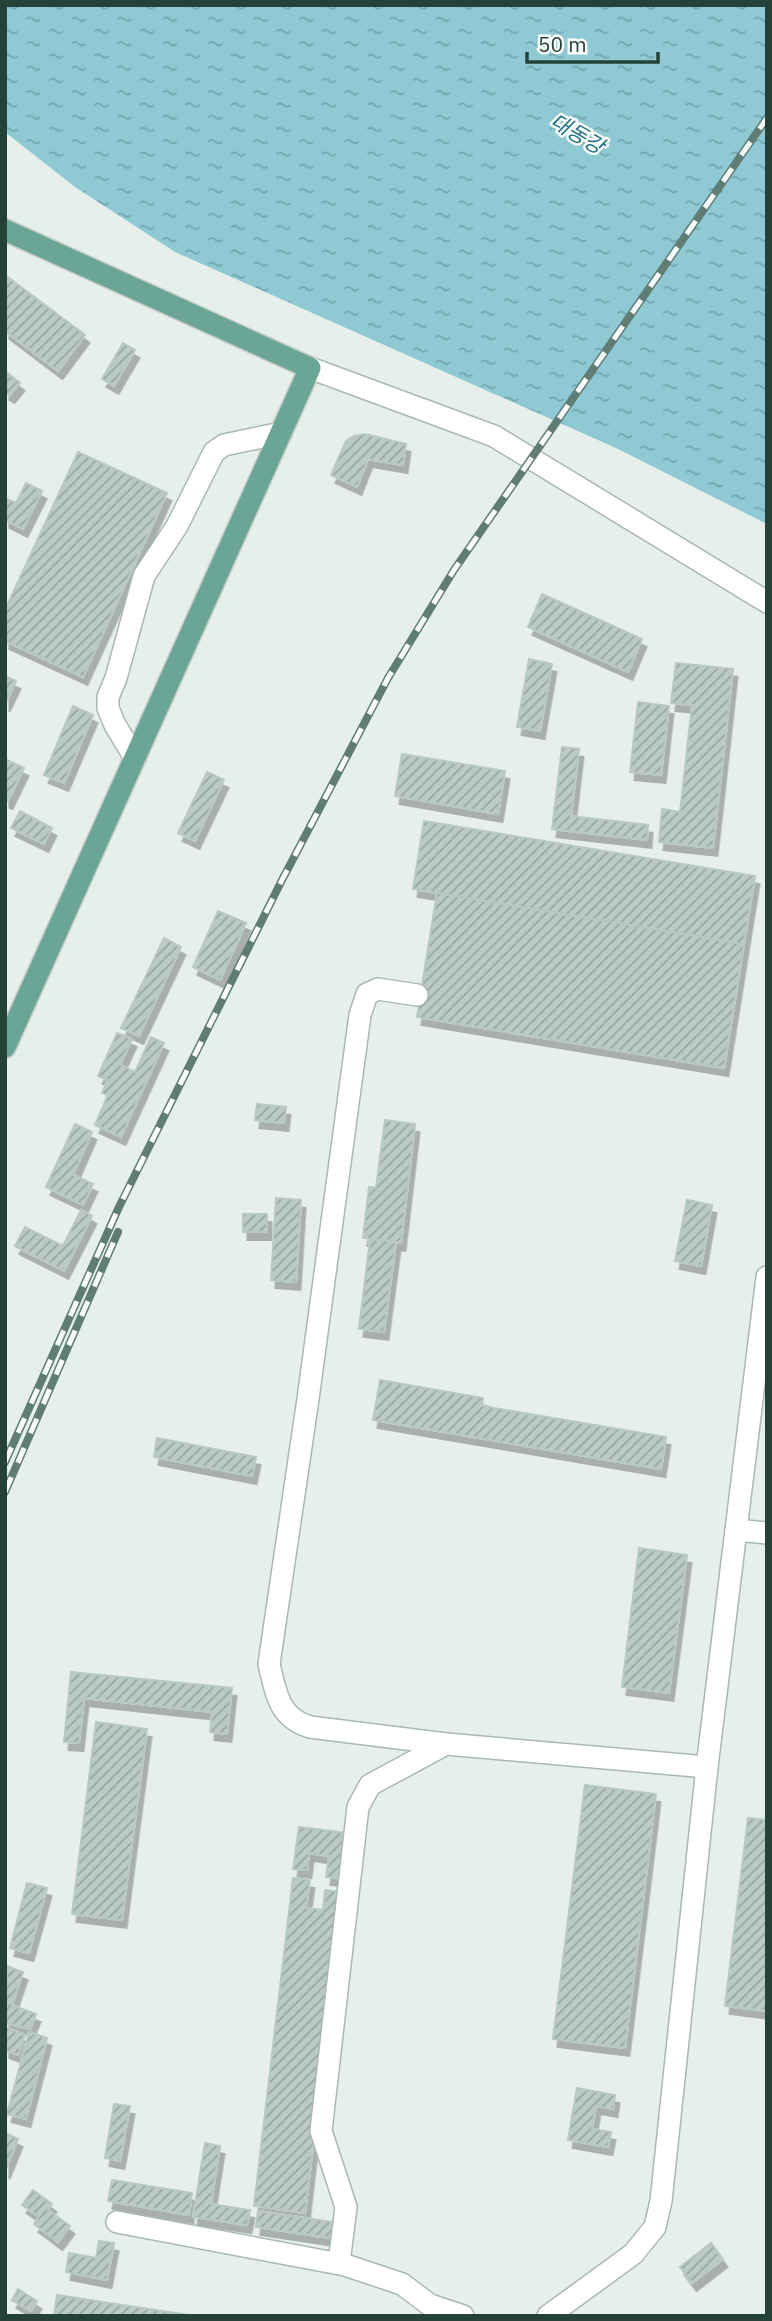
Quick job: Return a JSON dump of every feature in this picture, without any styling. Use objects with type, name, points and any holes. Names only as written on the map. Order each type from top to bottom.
[{"type":"main road","points":[[5,230],[310,368],[5,1047]]},
{"type":"street","points":[[310,368],[494,436],[767,602]]},
{"type":"street","points":[[135,758],[115,725],[108,708],[108,697],[116,678],[144,576],[177,526],[214,452],[224,445],[281,433]]},
{"type":"street","points":[[417,995],[378,989],[367,994],[360,1015],[308,1399],[268,1664],[280,1705],[296,1723],[310,1727],[446,1744],[707,1767]]},
{"type":"street","points":[[548,2316],[633,2254],[655,2227],[666,2176],[707,1767],[767,1278]]},
{"type":"street","points":[[736,1530],[767,1534]]},
{"type":"street","points":[[339,2263],[346,2207],[321,2131],[358,1807],[370,1785],[446,1744]]},
{"type":"street","points":[[117,2222],[339,2263],[402,2284],[430,2305],[463,2316]]},
{"type":"water","name":"대동강","points":[[5,5],[767,5],[767,524],[616,448],[175,252],[75,187],[5,132]]},
{"type":"building","points":[[5,275],[85,335],[58,371],[5,331]]},
{"type":"building","points":[[123,343],[135,350],[114,386],[102,379]]},
{"type":"building","points":[[5,371],[20,383],[10,395],[5,392]]},
{"type":"building","points":[[365,434],[406,444],[403,465],[368,459],[357,487],[331,475],[346,441]]},
{"type":"building","points":[[78,452],[167,493],[83,677],[5,641],[5,610]]},
{"type":"building","points":[[26,483],[42,491],[23,529],[5,520],[5,498],[16,503]]},
{"type":"building","points":[[542,594],[642,639],[628,672],[528,627]]},
{"type":"building","points":[[529,659],[552,664],[540,731],[517,727]]},
{"type":"building","points":[[676,663],[733,669],[713,848],[659,842],[662,809],[680,812],[692,705],[671,703]]},
{"type":"building","points":[[5,676],[16,681],[5,704]]},
{"type":"building","points":[[638,702],[669,706],[661,775],[630,772]]},
{"type":"building","points":[[73,706],[93,715],[64,783],[44,775]]},
{"type":"building","points":[[562,747],[579,749],[571,816],[648,825],[647,840],[552,829]]},
{"type":"building","points":[[402,754],[505,771],[498,814],[395,796]]},
{"type":"building","points":[[5,759],[24,768],[8,801],[5,800]]},
{"type":"building","points":[[207,772],[224,780],[195,841],[178,833]]},
{"type":"building","points":[[20,811],[52,828],[44,844],[11,828]]},
{"type":"building","points":[[424,821],[755,876],[744,944],[413,889]]},
{"type":"building","points":[[437,893],[744,944],[724,1068],[417,1017]]},
{"type":"building","points":[[218,911],[246,923],[220,980],[193,967]]},
{"type":"building","points":[[164,938],[181,947],[139,1036],[121,1028]]},
{"type":"building","points":[[117,1033],[132,1039],[120,1065],[135,1072],[151,1037],[164,1043],[121,1137],[95,1125],[108,1095],[102,1093],[108,1080],[98,1076]]},
{"type":"building","points":[[257,1104],[286,1107],[284,1123],[255,1120]]},
{"type":"building","points":[[385,1120],[415,1124],[401,1243],[363,1238],[369,1187],[376,1188]]},
{"type":"building","points":[[75,1124],[92,1132],[73,1175],[93,1184],[83,1205],[46,1187]]},
{"type":"building","points":[[276,1198],[301,1200],[296,1282],[271,1280]]},
{"type":"building","points":[[687,1200],[712,1205],[701,1266],[675,1261]]},
{"type":"building","points":[[81,1210],[92,1216],[64,1271],[15,1246],[25,1227],[63,1246]]},
{"type":"building","points":[[243,1214],[267,1214],[267,1232],[243,1232]]},
{"type":"building","points":[[370,1239],[396,1242],[384,1332],[359,1329]]},
{"type":"building","points":[[380,1380],[483,1398],[482,1406],[666,1437],[661,1469],[373,1420]]},
{"type":"building","points":[[157,1438],[256,1457],[252,1476],[154,1457]]},
{"type":"building","points":[[639,1548],[687,1555],[669,1693],[622,1687]]},
{"type":"building","points":[[71,1672],[232,1688],[227,1734],[210,1732],[212,1712],[84,1698],[79,1743],[64,1742]]},
{"type":"building","points":[[96,1722],[147,1729],[122,1920],[72,1914]]},
{"type":"building","points":[[585,1785],[656,1794],[625,2048],[553,2039]]},
{"type":"building","points":[[748,1818],[767,1820],[767,2011],[725,2006]]},
{"type":"building","points":[[299,1827],[348,1833],[342,1879],[326,1877],[329,1856],[309,1853],[307,1870],[293,1869]]},
{"type":"building","points":[[293,1878],[310,1880],[306,1908],[323,1910],[325,1890],[343,1892],[305,2213],[254,2206]]},
{"type":"building","points":[[27,1883],[47,1888],[29,1953],[10,1948]]},
{"type":"building","points":[[7,1966],[23,1972],[12,2005],[36,2014],[30,2029],[5,2023]]},
{"type":"building","points":[[5,2027],[25,2035],[18,2055],[5,2050]]},
{"type":"building","points":[[29,2032],[47,2038],[26,2119],[7,2114]]},
{"type":"building","points":[[577,2088],[615,2095],[613,2109],[596,2106],[592,2129],[611,2132],[608,2147],[568,2140]]},
{"type":"building","points":[[114,2104],[130,2106],[120,2161],[105,2158]]},
{"type":"building","points":[[5,2133],[18,2139],[5,2171]]},
{"type":"building","points":[[205,2143],[220,2146],[211,2204],[250,2210],[247,2225],[193,2217]]},
{"type":"building","points":[[112,2180],[192,2193],[189,2215],[108,2201]]},
{"type":"building","points":[[33,2190],[52,2204],[48,2210],[70,2226],[58,2242],[34,2224],[39,2217],[22,2205]]},
{"type":"building","points":[[258,2211],[339,2223],[337,2239],[256,2227]]},
{"type":"building","points":[[99,2241],[114,2243],[107,2280],[66,2272],[69,2253],[96,2258]]},
{"type":"building","points":[[711,2243],[723,2259],[692,2283],[680,2267]]},
{"type":"building","points":[[18,2289],[37,2301],[31,2311],[12,2300]]},
{"type":"building","points":[[57,2295],[195,2316],[54,2316]]},
{"type":"railway","points":[[5,1462],[119,1207],[282,880],[388,678],[454,570],[767,118]]},
{"type":"railway","points":[[5,1492],[118,1232]]}]
